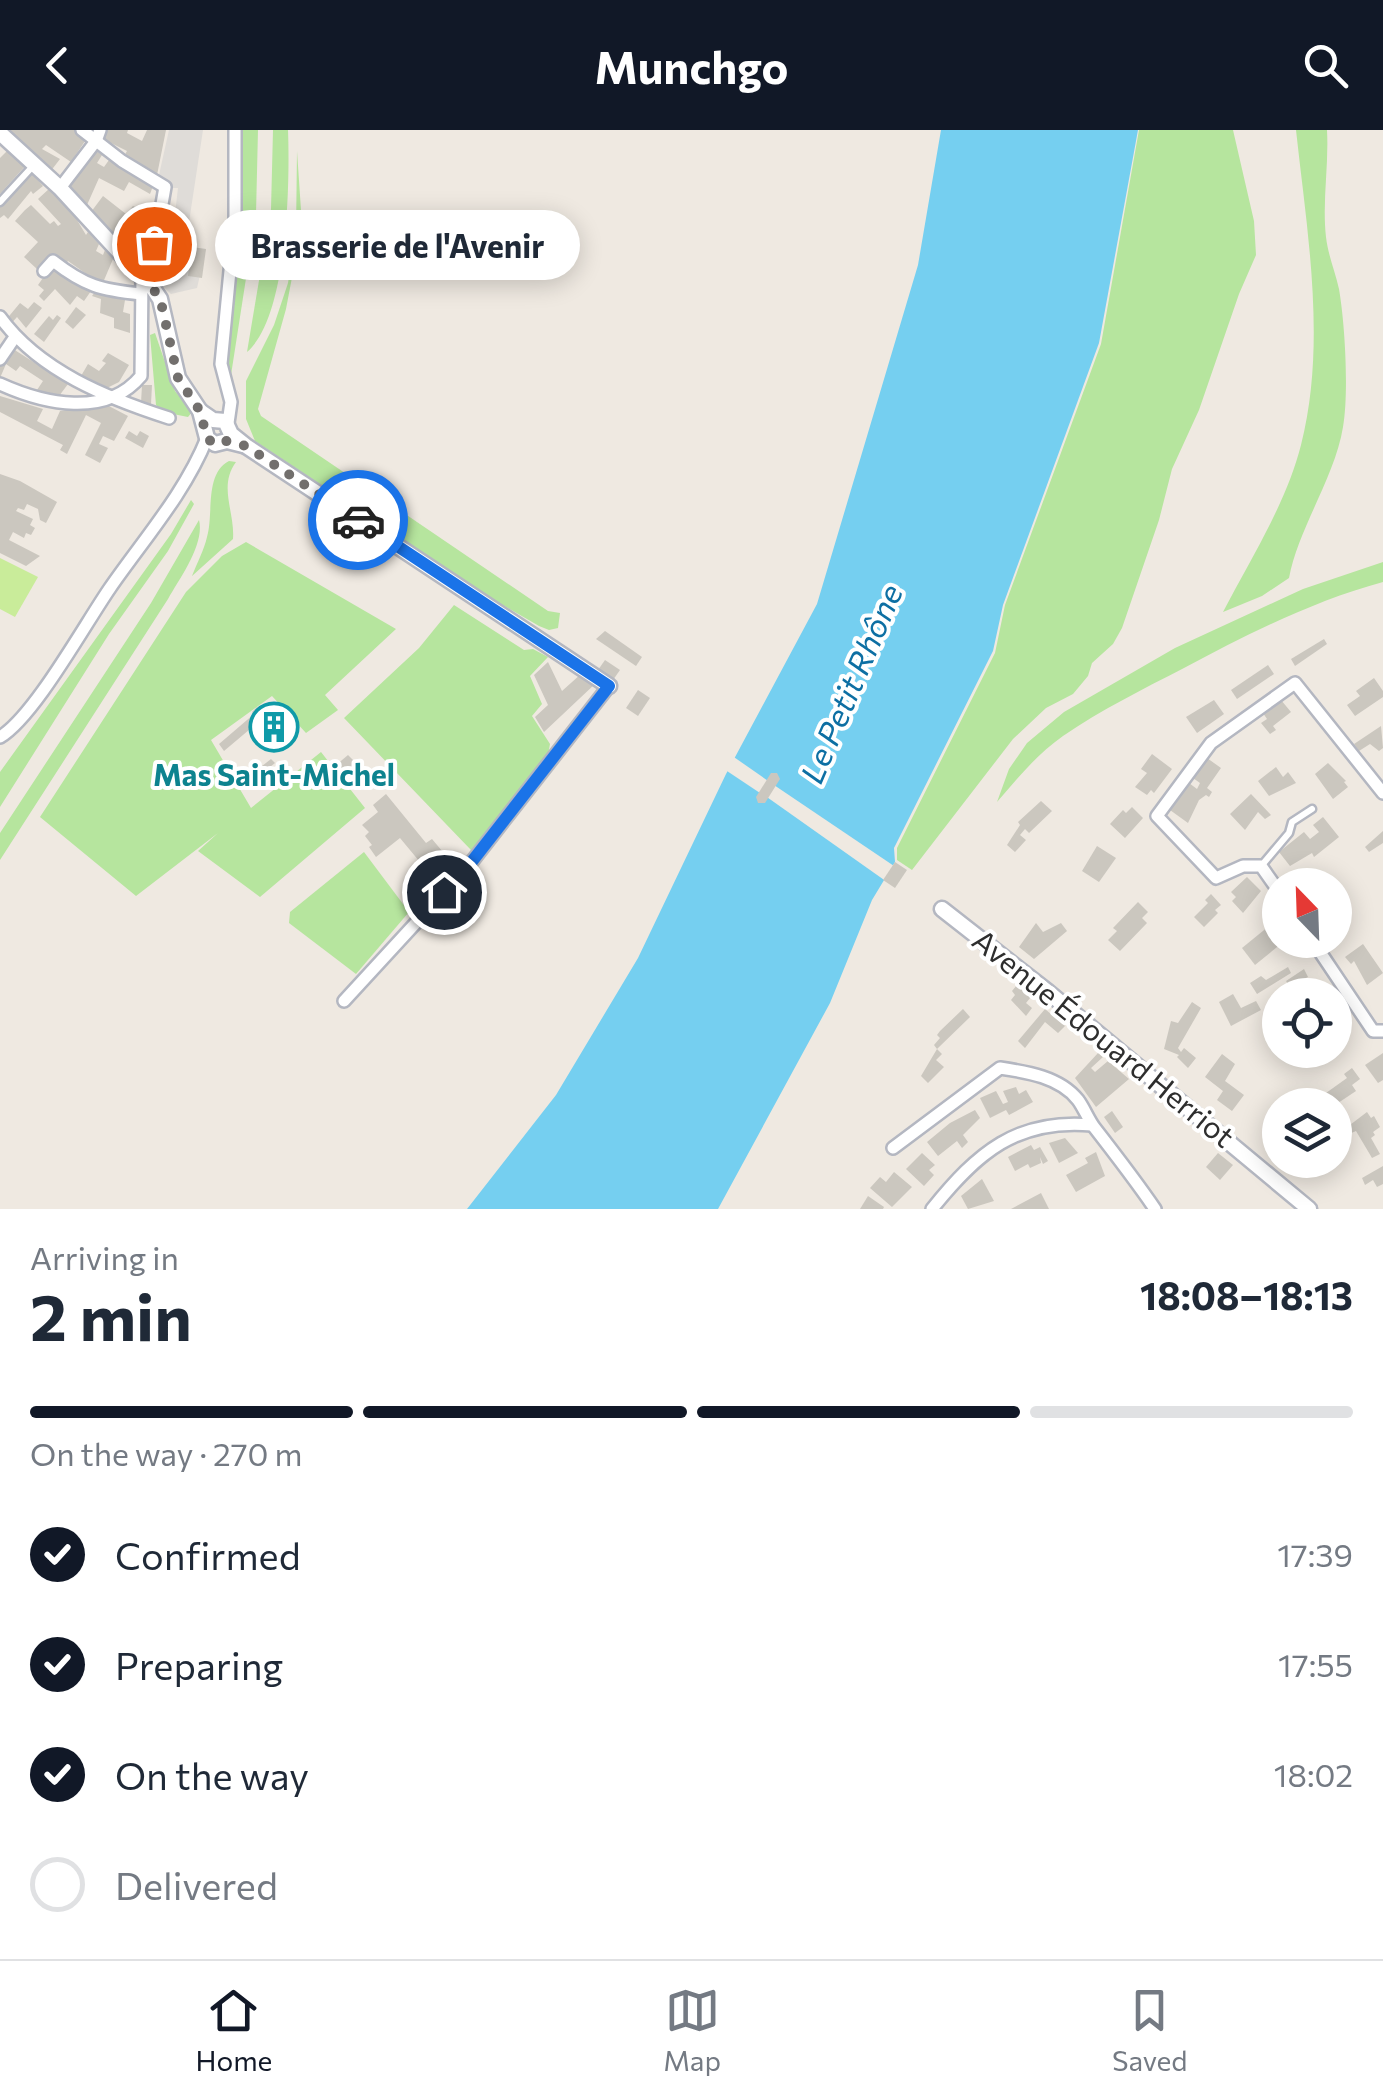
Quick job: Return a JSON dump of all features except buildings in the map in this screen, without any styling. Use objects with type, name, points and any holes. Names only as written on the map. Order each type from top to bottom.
[{"type":"street","points":[[0,384],[28,397],[59,404],[88,403],[130,390],[142,376],[142,275],[154,244],[165,187],[98,136],[82,130]]},
{"type":"street","points":[[0,737],[25,714],[160,521],[216,429],[235,220],[235,130]]},
{"type":"street","points":[[0,133],[60,188],[160,298],[178,378],[216,429],[609,686],[470,864],[344,1001]]},
{"type":"street","points":[[60,188],[98,136]]},
{"type":"street","points":[[44,271],[53,261],[79,281],[102,290],[141,294]]},
{"type":"street","points":[[0,317],[15,337],[45,360],[108,398],[168,418]]},
{"type":"street","points":[[0,359],[15,337]]},
{"type":"street","points":[[1262,866],[1242,866],[1216,878],[1158,816],[1211,742],[1295,682],[1383,793]]},
{"type":"street","name":"Avenue Édouard Herriot","points":[[942,909],[1309,1209]]},
{"type":"street","points":[[1324,958],[1373,1031],[1383,1030]]},
{"type":"street","points":[[893,1148],[1000,1068],[1044,1077],[1077,1098],[1092,1125],[1155,1209]]},
{"type":"street","points":[[932,1209],[985,1154],[1007,1140],[1040,1125],[1092,1125]]},
{"type":"lane","points":[[0,202],[34,164]]},
{"type":"lane","points":[[1262,866],[1289,833],[1292,822],[1312,809]]},
{"type":"green space","points":[[242,130],[258,130],[256,214],[231,375],[226,364],[242,225]]},
{"type":"green space","points":[[273,130],[288,130],[284,247],[271,310],[261,335],[247,352],[271,209]]},
{"type":"green space","points":[[1139,130],[1233,130],[1254,221],[1256,255],[1199,410],[1172,469],[1122,628],[1113,644],[1092,663],[1088,676],[1073,694],[1046,708],[1013,739],[912,870],[897,860],[897,848],[995,653],[1005,605],[1101,344]]},
{"type":"green space","points":[[1296,130],[1327,130],[1325,224],[1343,320],[1343,427],[1289,578],[1262,596],[1223,612],[1286,488],[1309,406],[1314,327]]},
{"type":"green space","points":[[297,151],[302,225],[286,309],[258,409],[261,416],[548,611],[560,613],[558,628],[539,626],[489,597],[255,441],[246,419],[246,381],[274,325],[288,283],[296,232]]},
{"type":"green space","points":[[155,333],[175,391],[192,412],[188,417],[163,412],[156,405],[150,335]]},
{"type":"green space","points":[[229,461],[236,462],[228,480],[233,539],[192,576],[207,537],[216,475]]},
{"type":"green space","points":[[191,500],[194,504],[168,551],[109,634],[0,807],[0,772],[171,534]]},
{"type":"green space","points":[[199,520],[198,540],[185,571],[0,860],[0,833],[151,603]]},
{"type":"green space","points":[[246,542],[396,629],[325,695],[338,710],[306,733],[272,696],[211,740],[251,808],[321,752],[365,808],[260,897],[198,851],[218,833],[136,896],[40,817],[186,592],[222,556]]},
{"type":"green space","points":[[0,558],[38,577],[15,617],[0,609]]},
{"type":"green space","points":[[1383,562],[1383,582],[1331,599],[1257,631],[1077,726],[1028,767],[997,802],[1009,769],[1027,743],[1064,712],[1175,648],[1303,589]]},
{"type":"green space","points":[[454,605],[524,650],[533,649],[548,657],[530,676],[542,704],[532,716],[550,744],[547,760],[471,850],[344,718],[419,648]]},
{"type":"green space","points":[[364,852],[409,912],[356,974],[289,923],[290,912]]},
{"type":"shaded area","points":[[169,130],[203,130],[189,222],[173,231],[178,188],[168,188],[159,175]]},
{"type":"shaded area","points":[[176,248],[206,249],[197,288],[171,294],[153,277],[150,265],[154,257]]},
{"type":"water","name":"Le Petit Rhône","points":[[941,130],[1138,130],[1099,343],[1003,605],[993,651],[894,848],[895,862],[872,900],[830,1003],[718,1209],[467,1209],[556,1095],[638,958],[726,774],[817,604],[918,265]]},
{"type":"pier","points":[[731,755],[771,783],[763,795],[724,769]]},
{"type":"pier","points":[[771,783],[897,868],[887,882],[764,795]]},
{"type":"way so far","points":[[154,244],[142,275],[160,298],[178,378],[200,411],[207,438],[214,444],[226,441],[246,446],[358,520]]},
{"type":"place","name":"Brasserie de l'Avenir","points":[[154,244]]},
{"type":"place","name":"Mas Saint-Michel","points":[[274,727]]},
{"type":"route","points":[[358,520],[609,686],[444,892]]}]
